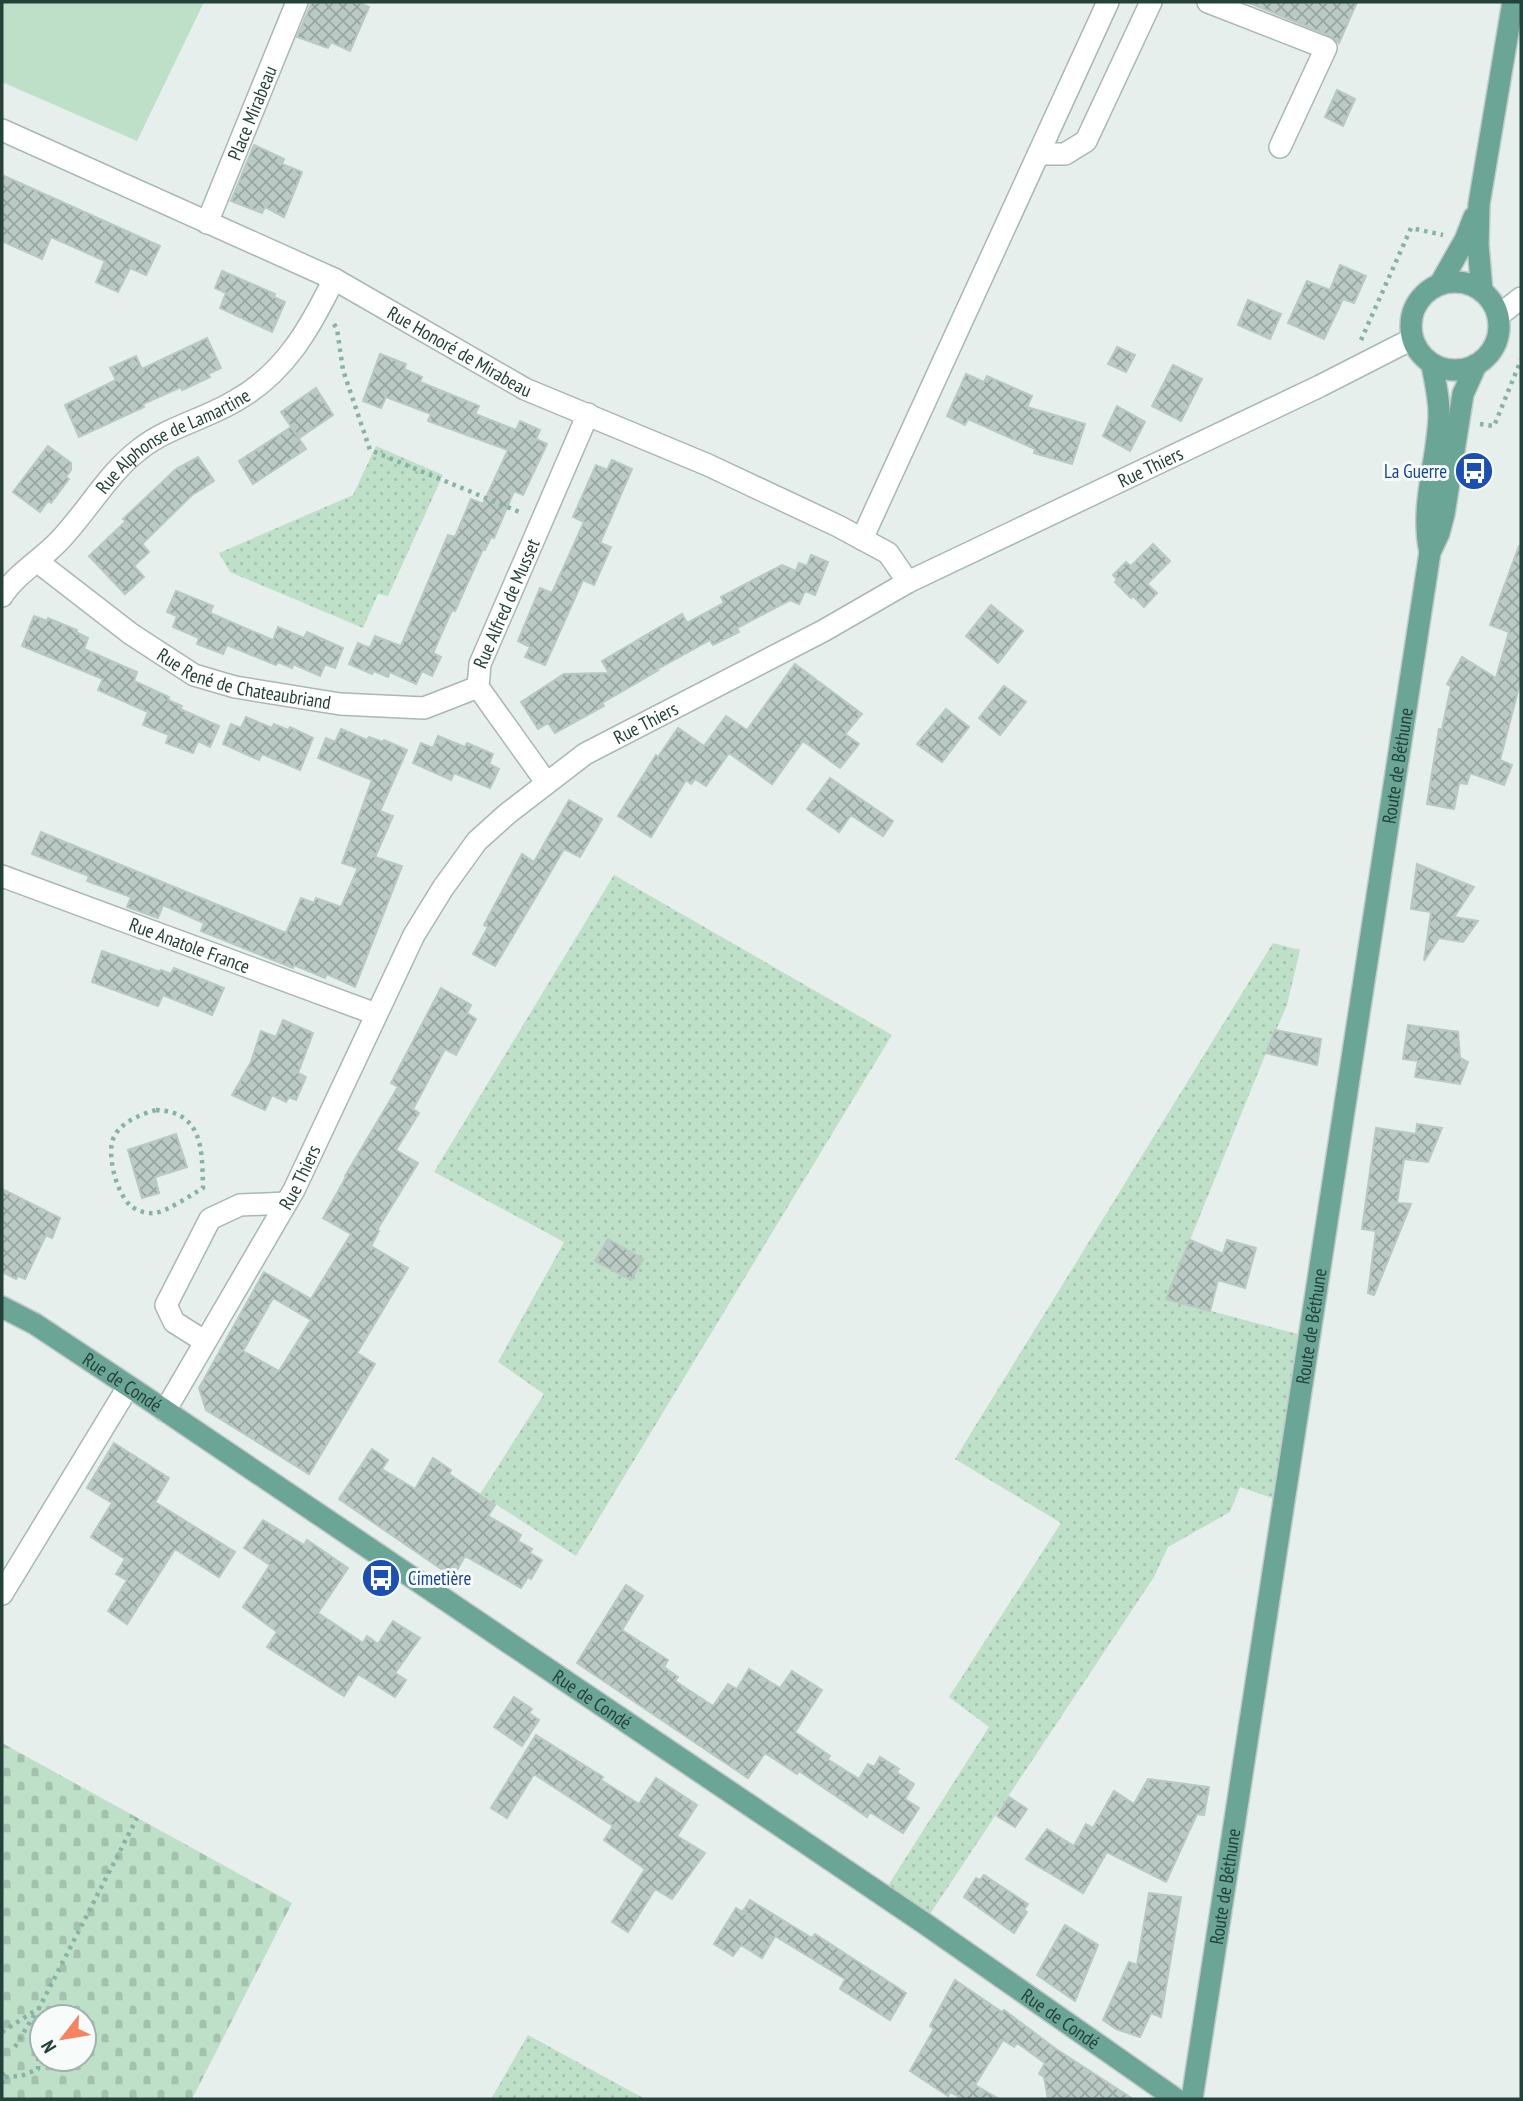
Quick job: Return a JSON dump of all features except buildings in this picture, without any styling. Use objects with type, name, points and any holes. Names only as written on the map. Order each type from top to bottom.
[{"type":"main road","points":[[1482,291],[1478,245],[1479,204],[1513,2]]},
{"type":"main road","points":[[1440,284],[1465,240],[1479,204]]},
{"type":"main road","points":[[1462,282],[1482,291],[1489,298],[1498,316],[1495,344],[1484,360],[1476,365],[1454,371],[1432,365],[1423,358],[1412,339],[1411,317],[1415,306],[1430,289],[1440,284],[1462,282]]},
{"type":"main road","name":"Route de Béthune","points":[[1430,552],[1425,532],[1426,513],[1439,417],[1432,365]]},
{"type":"main road","name":"Route de Béthune","points":[[1192,2099],[1430,552],[1444,514],[1463,394],[1476,365]]},
{"type":"main road","name":"Rue de Condé","points":[[2,1307],[35,1324],[165,1411],[924,1923],[1177,2099]]},
{"type":"street","name":"Place Mirabeau","points":[[207,223],[297,2]]},
{"type":"street","points":[[862,539],[1108,2]]},
{"type":"street","points":[[1039,154],[1065,153],[1086,141],[1149,2],[1170,2]]},
{"type":"street","points":[[1208,2],[1326,48],[1280,147]]},
{"type":"street","name":"Rue Honoré de Mirabeau","points":[[2,130],[334,279],[525,388],[720,471],[862,539],[888,553],[908,582]]},
{"type":"street","name":"Rue Alphonse de Lamartine","points":[[2,596],[9,585],[61,540],[122,465],[139,449],[154,439],[235,402],[289,358],[334,279]]},
{"type":"street","points":[[1498,316],[1521,298]]},
{"type":"street","name":"Rue Thiers","points":[[165,1411],[286,1203],[414,935],[477,841],[546,782],[585,754],[823,631],[908,582],[1412,339]]},
{"type":"street","name":"Rue Alfred de Musset","points":[[546,782],[478,687],[480,664],[588,414]]},
{"type":"street","name":"Rue René de Chateaubriand","points":[[38,562],[131,634],[194,675],[235,687],[340,704],[424,708],[478,687]]},
{"type":"street","name":"Rue Anatole France","points":[[2,876],[376,1014]]},
{"type":"street","points":[[204,1341],[174,1321],[166,1305],[210,1219],[240,1205],[286,1203]]},
{"type":"street","points":[[2,1594],[128,1387]]},
{"type":"path","points":[[1368,362],[1359,344],[1411,228],[1465,240]]},
{"type":"path","points":[[322,303],[337,329],[343,370],[370,450],[542,521]]},
{"type":"path","points":[[1458,420],[1494,426],[1521,360]]},
{"type":"path","points":[[156,1110],[169,1111],[181,1116],[194,1127],[202,1148],[203,1188],[157,1213],[147,1212],[130,1205],[123,1196],[111,1161],[110,1147],[115,1134],[141,1115],[156,1110]]},
{"type":"path","points":[[42,2003],[137,1818]]},
{"type":"path","points":[[2,2032],[28,2015]]},
{"type":"path","points":[[15,2047],[28,2026]]},
{"type":"path","points":[[2,2083],[3,2075],[21,2076],[28,2073]]},
{"type":"green space","points":[[2,2],[204,2],[137,141],[2,82]]},
{"type":"green space","points":[[376,446],[443,475],[388,596],[378,594],[363,628],[230,572],[219,553],[353,495]]},
{"type":"green space","points":[[614,875],[892,1035],[576,1556],[480,1494],[544,1394],[498,1362],[564,1242],[434,1172]]},
{"type":"green space","points":[[1273,943],[1300,950],[1287,1005],[1166,1299],[1309,1337],[1284,1502],[1240,1487],[1230,1512],[1168,1547],[1154,1577],[924,1923],[882,1895],[989,1727],[949,1697],[1061,1523],[955,1459]]},
{"type":"green space","points":[[2,1743],[292,1903],[192,2099],[2,2099]]},
{"type":"green space","points":[[528,2035],[645,2099],[491,2099]]},
{"type":"place","name":"La Guerre","points":[[1474,471]]},
{"type":"place","name":"Cimetière","points":[[381,1578]]}]
